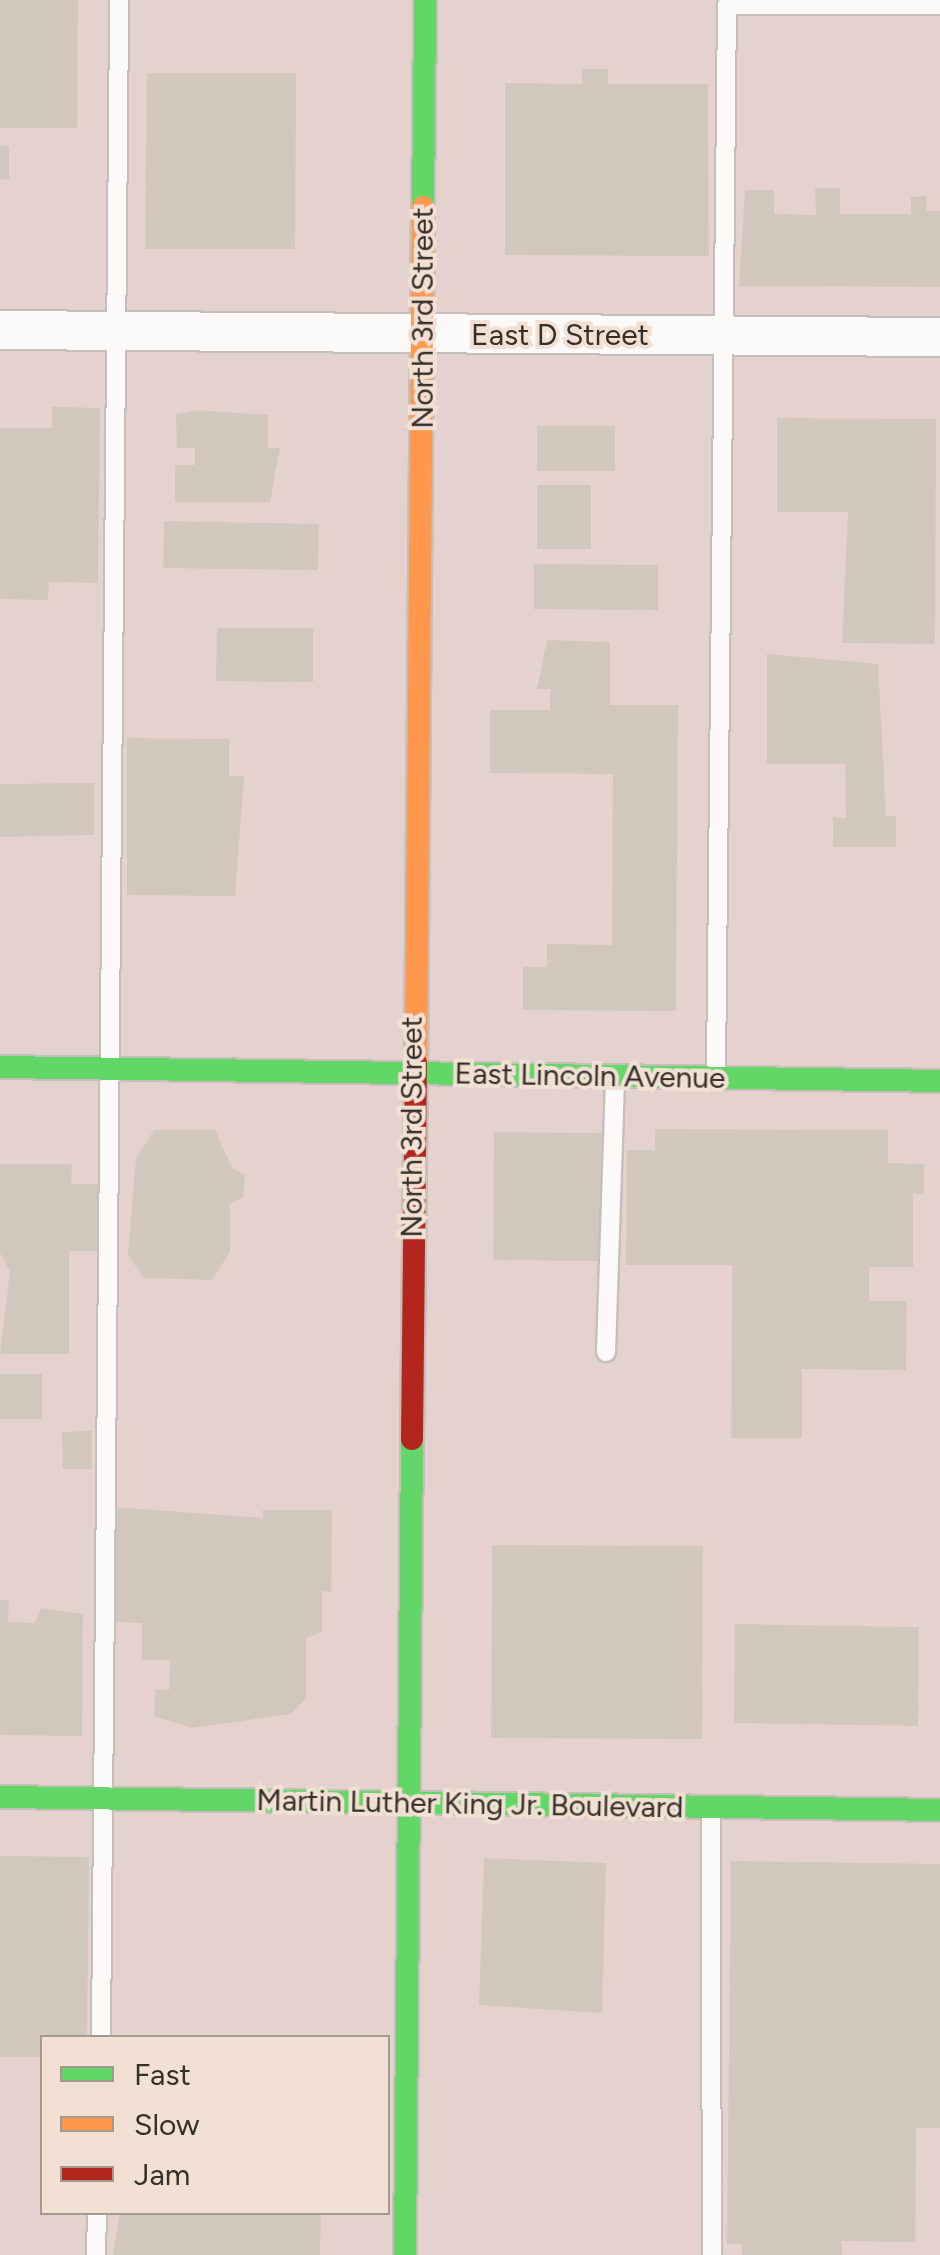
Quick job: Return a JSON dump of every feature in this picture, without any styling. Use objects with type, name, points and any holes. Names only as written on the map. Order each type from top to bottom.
[{"type":"street","name":"North 3rd Street","points":[[405,2255],[397,2191],[398,2067],[413,1803],[411,1073],[424,335],[425,0]]},
{"type":"street","name":"East D Street","points":[[0,330],[940,337]]},
{"type":"street","name":"East Lincoln Avenue","points":[[0,1067],[940,1081]]},
{"type":"street","name":"Martin Luther King Jr. Boulevard","points":[[0,1797],[940,1810]]},
{"type":"lane","points":[[102,2035],[118,0]]},
{"type":"lane","points":[[716,1078],[727,5],[940,5]]},
{"type":"lane","points":[[606,1352],[615,1076]]},
{"type":"lane","points":[[711,1807],[712,2255]]},
{"type":"lane","points":[[96,2255],[98,2215]]},
{"type":"shaded area","points":[[0,0],[940,0],[940,2255],[0,2255]]},
{"type":"building","points":[[0,0],[78,0],[77,128],[0,128]]},
{"type":"building","points":[[582,69],[608,69],[608,84],[708,84],[709,256],[505,255],[505,83],[582,84]]},
{"type":"building","points":[[147,73],[296,73],[295,249],[145,249]]},
{"type":"building","points":[[0,145],[9,146],[9,180],[0,179]]},
{"type":"building","points":[[815,188],[840,188],[840,214],[911,214],[911,197],[926,196],[927,211],[940,211],[940,287],[739,286],[745,190],[774,190],[774,214],[816,215]]},
{"type":"building","points":[[52,407],[100,408],[98,583],[49,582],[48,600],[0,599],[0,428],[52,428]]},
{"type":"building","points":[[197,410],[268,415],[268,448],[280,448],[270,502],[175,502],[175,465],[195,465],[195,448],[177,448],[176,414]]},
{"type":"building","points":[[777,418],[936,419],[935,644],[842,643],[848,512],[777,512]]},
{"type":"building","points":[[537,426],[615,426],[615,471],[537,471]]},
{"type":"building","points":[[537,485],[591,485],[591,549],[537,549]]},
{"type":"building","points":[[164,521],[319,524],[318,570],[163,568]]},
{"type":"building","points":[[534,564],[658,565],[658,610],[534,609]]},
{"type":"building","points":[[217,628],[313,628],[313,682],[216,681]]},
{"type":"building","points":[[547,640],[610,642],[610,705],[678,705],[676,1011],[523,1010],[523,967],[547,967],[547,944],[612,945],[613,774],[490,773],[490,710],[550,710],[550,689],[537,689]]},
{"type":"building","points":[[767,654],[878,664],[886,816],[896,816],[896,847],[833,847],[833,817],[846,818],[845,764],[767,764]]},
{"type":"building","points":[[127,738],[229,739],[229,776],[244,776],[235,896],[127,895]]},
{"type":"building","points":[[94,783],[94,835],[0,837],[0,784]]},
{"type":"building","points":[[655,1129],[888,1130],[888,1163],[924,1164],[924,1194],[913,1194],[913,1267],[869,1267],[869,1301],[907,1301],[906,1370],[802,1369],[802,1438],[731,1438],[732,1265],[626,1265],[627,1150],[655,1150]]},
{"type":"building","points":[[154,1130],[215,1130],[232,1168],[245,1175],[243,1197],[230,1204],[230,1252],[212,1280],[144,1278],[128,1255],[136,1158]]},
{"type":"building","points":[[494,1132],[602,1133],[600,1261],[493,1260]]},
{"type":"building","points":[[0,1164],[72,1164],[71,1184],[98,1184],[98,1251],[69,1251],[69,1354],[0,1354],[10,1271],[0,1253]]},
{"type":"building","points":[[0,1374],[42,1374],[42,1419],[0,1419]]},
{"type":"building","points":[[92,1431],[92,1469],[63,1469],[62,1432]]},
{"type":"building","points":[[113,1507],[263,1518],[263,1510],[332,1510],[331,1592],[322,1591],[322,1632],[306,1638],[306,1698],[291,1714],[191,1728],[154,1716],[155,1689],[169,1690],[170,1660],[142,1660],[142,1623],[112,1622]]},
{"type":"building","points":[[492,1545],[703,1546],[702,1739],[491,1738]]},
{"type":"building","points":[[0,1600],[9,1600],[8,1622],[35,1623],[41,1608],[83,1614],[82,1736],[0,1735]]},
{"type":"building","points":[[735,1624],[919,1627],[918,1726],[734,1723]]},
{"type":"building","points":[[0,1856],[89,1857],[87,2035],[40,2035],[40,2057],[0,2057]]},
{"type":"building","points":[[484,1858],[606,1863],[602,2013],[479,2005]]},
{"type":"building","points":[[731,1861],[940,1864],[940,2128],[916,2128],[915,2242],[842,2241],[842,2255],[742,2255],[742,2244],[727,2244]]},
{"type":"building","points":[[120,2215],[321,2215],[320,2255],[113,2255]]},
{"type":"traffic: fast","points":[[423,207],[425,0]]},
{"type":"traffic: fast","points":[[0,1067],[940,1081]]},
{"type":"traffic: fast","points":[[405,2255],[412,1439]]},
{"type":"traffic: fast","points":[[0,1797],[940,1810]]},
{"type":"traffic: slow","points":[[416,1063],[423,207]]},
{"type":"traffic: jam","points":[[412,1439],[416,1063]]}]
